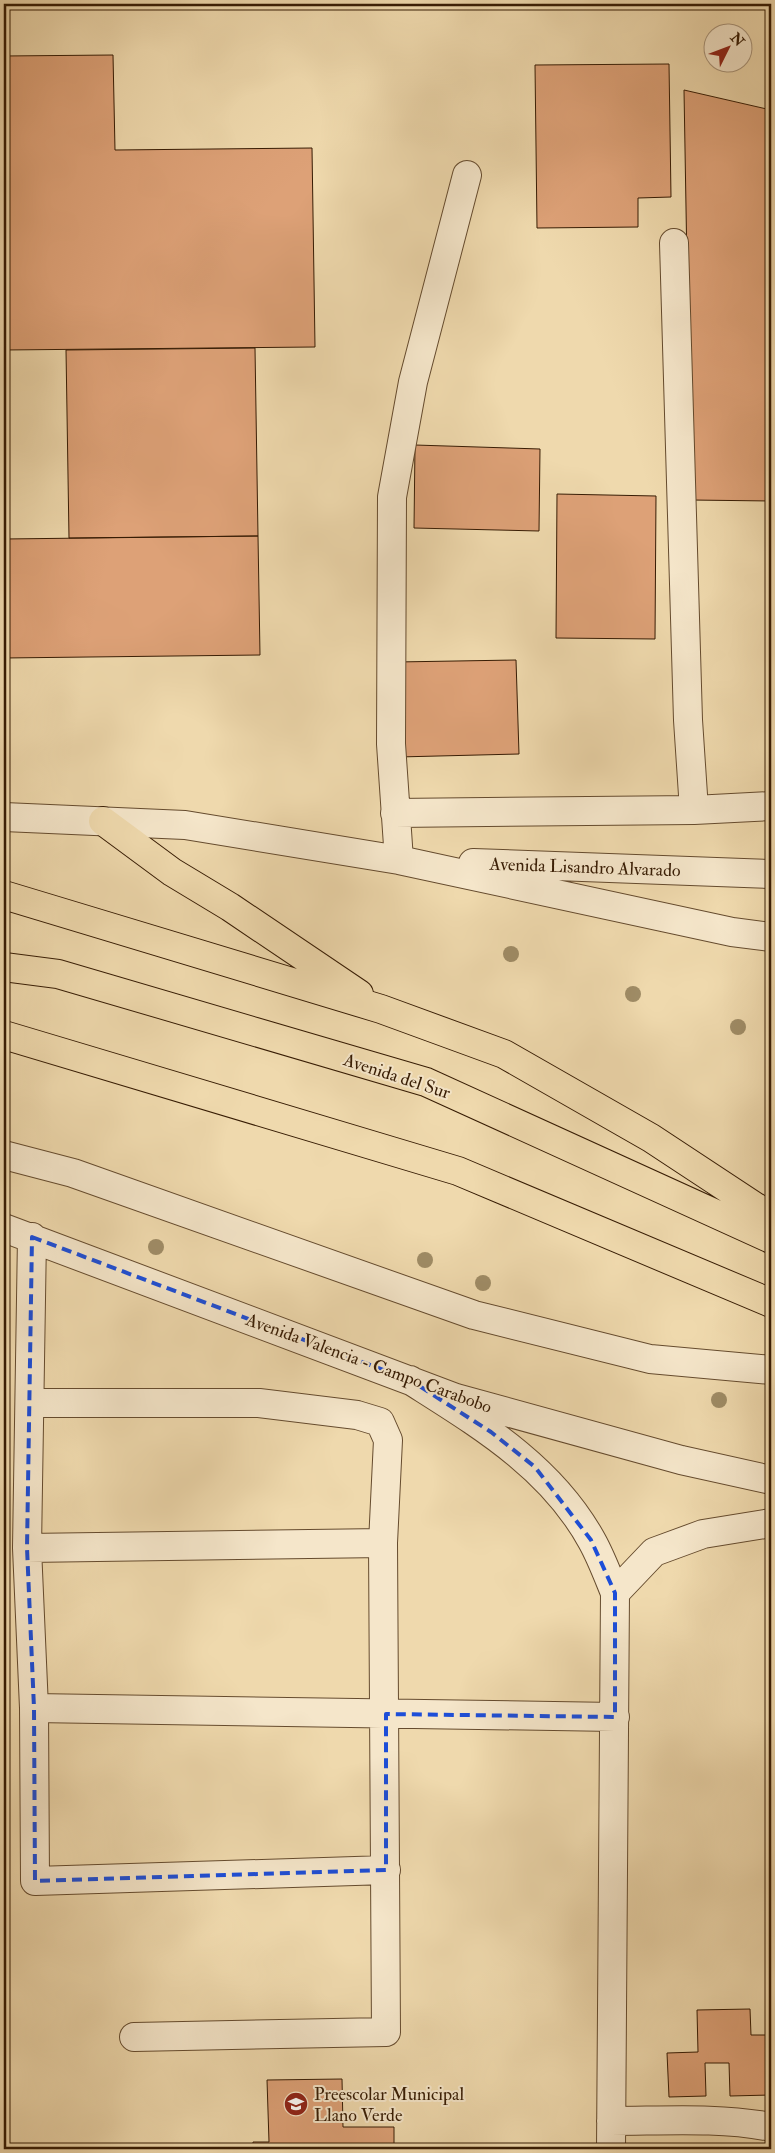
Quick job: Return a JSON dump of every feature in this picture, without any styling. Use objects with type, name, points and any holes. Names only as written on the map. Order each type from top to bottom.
[{"type":"highway","points":[[103,821],[172,872],[238,912],[381,1009]]},
{"type":"highway","points":[[4,895],[381,1009],[504,1054],[651,1138],[771,1217]]},
{"type":"highway","name":"Avenida del Sur","points":[[4,967],[58,974],[426,1082],[771,1239]]},
{"type":"highway","points":[[4,1035],[458,1171],[771,1303]]},
{"type":"street","points":[[399,860],[391,744],[392,496],[414,382],[466,175]]},
{"type":"street","points":[[674,243],[688,710],[694,810]]},
{"type":"street","points":[[395,814],[694,810],[771,806]]},
{"type":"street","points":[[4,817],[185,825],[399,860],[732,932],[771,937]]},
{"type":"street","name":"Avenida Lisandro Alvarado","points":[[399,860],[771,874]]},
{"type":"street","points":[[4,1155],[73,1173],[474,1315],[650,1359],[771,1370]]},
{"type":"street","name":"Avenida Valencia - Campo Carabobo","points":[[4,1228],[456,1398],[681,1460],[771,1480]]},
{"type":"street","points":[[32,1237],[27,1548],[34,1708],[35,1881],[386,1870]]},
{"type":"street","points":[[410,1380],[491,1432],[535,1467],[567,1504],[592,1540],[615,1593],[611,2149]]},
{"type":"street","points":[[30,1403],[259,1403],[357,1415],[380,1422],[388,1440],[383,1543],[386,1714],[386,2032],[134,2037]]},
{"type":"street","points":[[615,1593],[654,1552],[703,1534],[771,1523]]},
{"type":"street","points":[[27,1548],[383,1543]]},
{"type":"street","points":[[34,1708],[614,1717]]},
{"type":"street","points":[[611,2122],[707,2121],[752,2123],[771,2128]]},
{"type":"highlighted area","points":[[32,1237],[410,1380],[491,1432],[535,1467],[591,1540],[615,1593],[615,1717],[386,1714],[386,1870],[35,1881],[34,1708],[27,1548]]},
{"type":"building","points":[[113,55],[115,150],[312,148],[315,347],[4,350],[4,56]]},
{"type":"building","points":[[669,64],[671,197],[638,198],[638,227],[537,228],[535,65]]},
{"type":"building","points":[[684,90],[771,110],[771,501],[691,500]]},
{"type":"building","points":[[255,348],[258,536],[69,538],[66,350]]},
{"type":"building","points":[[415,445],[540,449],[539,531],[414,528]]},
{"type":"building","points":[[557,494],[656,496],[655,639],[556,638]]},
{"type":"building","points":[[258,536],[260,655],[4,658],[4,539]]},
{"type":"building","points":[[516,660],[519,754],[398,757],[396,662]]},
{"type":"building","points":[[768,2008],[771,2008],[771,2095],[730,2096],[729,2063],[705,2063],[706,2096],[669,2097],[667,2053],[698,2052],[697,2010],[750,2009],[751,2035],[768,2035]]},
{"type":"building","points":[[342,2079],[343,2127],[394,2127],[394,2149],[253,2149],[253,2142],[269,2142],[267,2080]]},
{"type":"place","name":"Preescolar Municipal Llano Verde","points":[[296,2104]]}]
